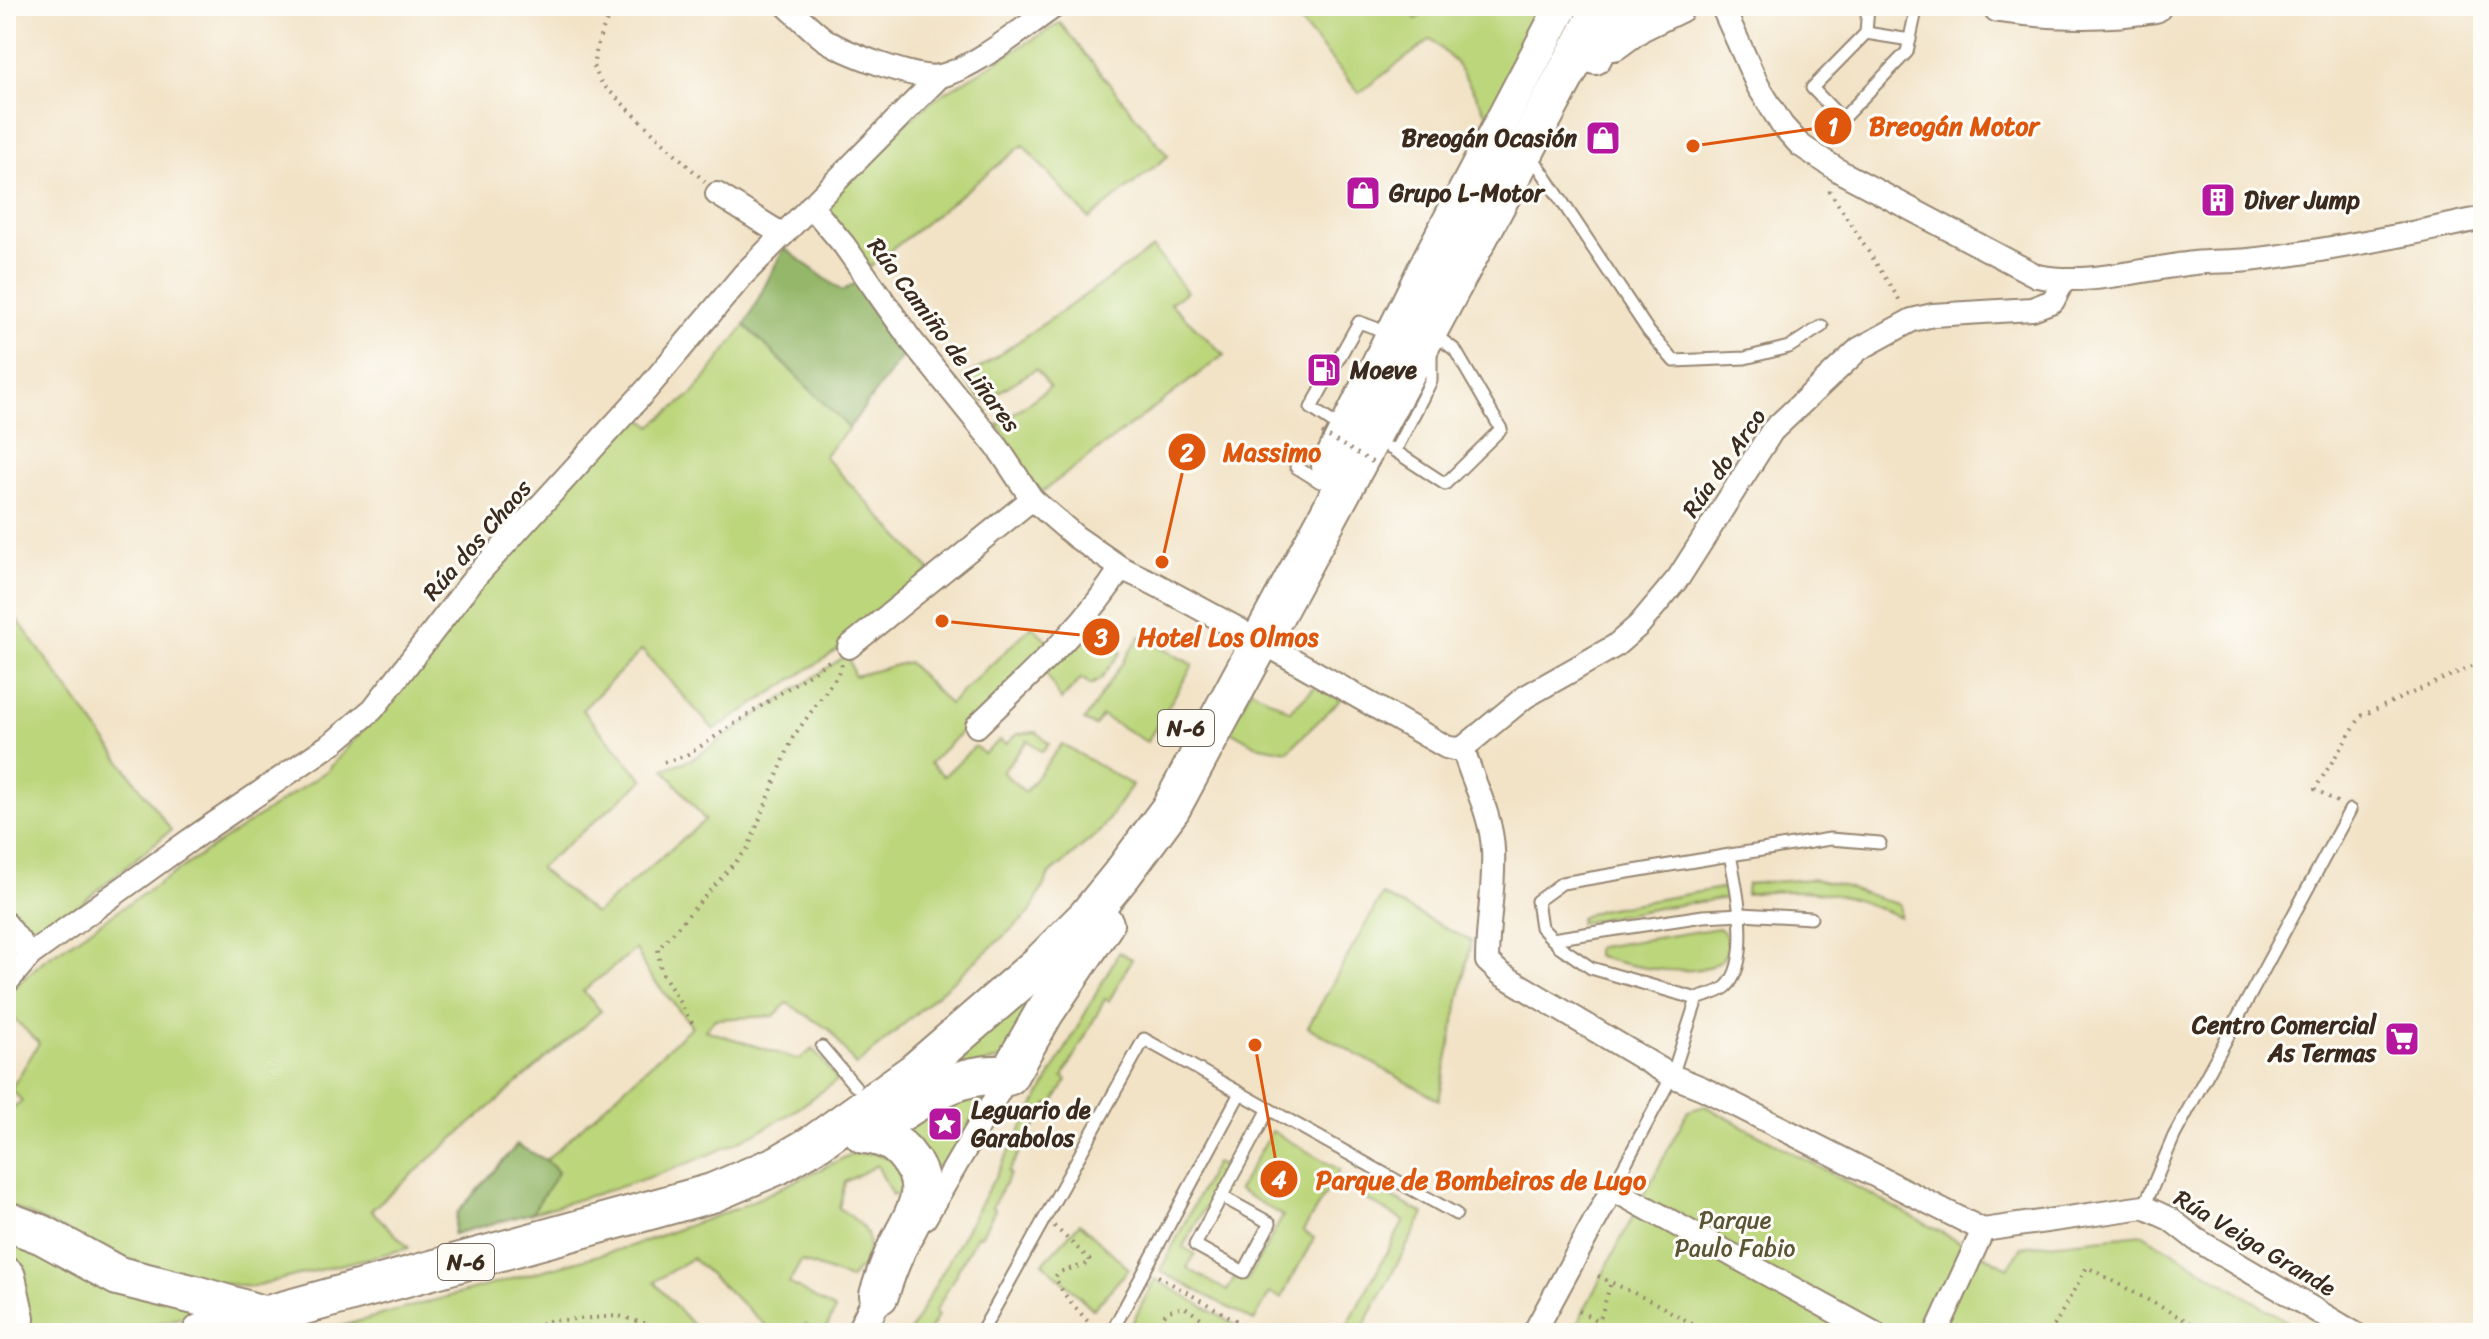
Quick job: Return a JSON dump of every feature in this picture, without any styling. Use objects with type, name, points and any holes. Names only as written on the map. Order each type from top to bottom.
[{"type":"highway","name":"N-6","points":[[202,1333],[712,1193],[778,1165],[817,1142],[915,1072],[1041,963],[1087,917],[1154,834],[1171,808],[1251,636],[1326,461],[1461,238],[1606,8]]},
{"type":"highway","name":"N-6","points":[[664,1205],[754,1156],[855,1086],[956,1007],[1005,962],[1060,907],[1102,858],[1153,788],[1251,636]]},
{"type":"highway","name":"N-6","points":[[1008,1076],[1044,1013],[1127,889],[1154,834]]},
{"type":"highway","points":[[778,1165],[798,1164],[818,1157],[967,1076],[1008,1076]]},
{"type":"highway","points":[[864,1134],[890,1140],[903,1150],[915,1166],[921,1185],[921,1197],[914,1216],[885,1273],[879,1295]]},
{"type":"highway","points":[[6,1221],[43,1235],[118,1276],[266,1316]]},
{"type":"highway","points":[[6,1277],[15,1318],[13,1333]]},
{"type":"main road","points":[[1326,461],[1562,6]]},
{"type":"main road","points":[[1595,58],[1640,25],[1679,6]]},
{"type":"main road","points":[[1999,6],[2030,10],[2119,12],[2155,6]]},
{"type":"main road","points":[[1326,461],[1384,451],[1434,342],[1488,253],[1611,27],[1606,8]]},
{"type":"street","points":[[787,6],[826,40],[919,76],[940,76],[981,58],[1055,6]]},
{"type":"street","points":[[1722,6],[1766,99],[1782,125],[1800,145],[1841,172],[2037,276],[2063,281],[2345,246],[2483,218]]},
{"type":"street","name":"Rúa dos Chaos","points":[[6,983],[30,955],[334,742],[373,709],[476,576],[647,389],[743,275],[940,76]]},
{"type":"street","points":[[717,194],[783,235]]},
{"type":"street","name":"Rúa Camiño de Liñares","points":[[811,206],[844,245],[911,340],[998,448],[1032,499],[1076,537],[1121,568],[1251,636]]},
{"type":"street","name":"Rúa do Arco","points":[[1463,748],[1525,697],[1615,646],[1639,625],[1679,577],[1772,431],[1859,349],[1912,320],[1933,315],[2032,309],[2053,301],[2063,281]]},
{"type":"street","points":[[849,647],[1032,499]]},
{"type":"street","points":[[977,726],[1075,629],[1121,568]]},
{"type":"street","points":[[1251,636],[1446,747],[1463,748],[1483,799],[1493,848],[1487,961],[1501,974],[1672,1076],[1702,1088],[1983,1230],[1936,1333]]},
{"type":"street","points":[[6,924],[30,955]]},
{"type":"street","points":[[860,1333],[879,1295],[1008,1076]]},
{"type":"street","points":[[1534,1333],[1612,1189],[1874,1333]]},
{"type":"street","name":"Rúa Veiga Grande","points":[[1983,1230],[2144,1207],[2170,1219],[2209,1247],[2354,1333]]},
{"type":"lane","points":[[1868,6],[1866,33],[1812,88],[1842,119],[1907,52],[1917,6]]},
{"type":"lane","points":[[1866,33],[1910,40]]},
{"type":"lane","points":[[1537,164],[1649,332],[1674,361],[1745,358],[1789,347],[1822,326]]},
{"type":"lane","points":[[1384,451],[1445,484],[1501,429],[1455,350],[1434,342]]},
{"type":"lane","points":[[2144,1207],[2174,1136],[2350,810]]},
{"type":"lane","points":[[1730,855],[1742,914],[1737,970],[1725,989],[1697,999],[1591,968],[1541,927],[1537,901],[1562,883],[1730,855],[1830,839],[1880,843]]},
{"type":"lane","points":[[1552,939],[1703,916],[1742,914],[1811,918]]},
{"type":"lane","points":[[1612,1189],[1672,1076],[1697,999]]},
{"type":"lane","points":[[981,1333],[1144,1039],[1456,1214]]},
{"type":"lane","points":[[822,1047],[855,1086]]},
{"type":"lane","points":[[1111,1333],[1240,1093]]},
{"type":"lane","points":[[1221,1196],[1270,1223],[1244,1272],[1195,1245],[1221,1196],[1269,1109]]},
{"type":"path","points":[[613,6],[599,39],[593,66],[602,84],[717,194]]},
{"type":"path","points":[[1814,155],[1815,169],[1912,320]]},
{"type":"path","points":[[1326,461],[1384,451]]},
{"type":"path","points":[[664,762],[685,756],[849,647]]},
{"type":"path","points":[[692,1023],[661,971],[658,949],[748,848],[793,737],[837,676],[849,647]]},
{"type":"path","points":[[2350,810],[2315,789],[2361,716],[2483,661]]},
{"type":"path","points":[[1045,1218],[1089,1259],[1090,1263],[1059,1272],[1055,1277],[1064,1294],[1098,1333]]},
{"type":"path","points":[[2050,1333],[2087,1267],[2209,1333]]},
{"type":"path","points":[[1145,1269],[1244,1325],[1239,1333]]},
{"type":"path","points":[[1598,1276],[1708,1333]]},
{"type":"path","points":[[1596,1333],[1611,1282]]},
{"type":"path","points":[[1148,1333],[1168,1311],[1184,1307],[1204,1320],[1207,1333]]},
{"type":"path","points":[[1579,1311],[1598,1321]]},
{"type":"path","points":[[510,1333],[549,1321],[619,1316],[680,1333]]},
{"type":"path","points":[[1224,1333],[1238,1322]]},
{"type":"green space","points":[[1287,6],[1362,6],[1368,13],[1378,6],[1406,6],[1416,19],[1434,6],[1550,6],[1489,117],[1456,63],[1431,39],[1359,93]]},
{"type":"green space","points":[[1060,23],[1168,156],[1089,219],[1023,145],[870,267],[818,206],[819,196],[936,98]]},
{"type":"green space","points":[[784,248],[842,291],[859,281],[906,351],[849,428],[745,325]]},
{"type":"green space","points":[[1153,248],[1187,292],[1170,303],[1224,355],[1039,494],[998,425],[1050,387],[1036,369],[983,402],[964,379]]},
{"type":"green space","points":[[745,325],[849,428],[824,456],[930,570],[841,648],[714,730],[642,650],[582,710],[644,780],[539,868],[595,914],[705,820],[664,769],[692,759],[848,654],[854,676],[908,662],[949,704],[1032,626],[1050,643],[930,763],[944,776],[975,746],[984,754],[1000,740],[1006,744],[1017,734],[1037,732],[1049,744],[1042,752],[1028,740],[1002,772],[1025,792],[1062,744],[1132,785],[1101,830],[1049,875],[1030,913],[856,1066],[830,1030],[787,1003],[774,1016],[715,1019],[705,1030],[799,1060],[813,1049],[838,1080],[790,1114],[753,1134],[660,1173],[532,1213],[558,1172],[546,1160],[692,1026],[647,972],[636,949],[583,991],[601,1011],[371,1210],[409,1248],[250,1287],[163,1275],[6,1204],[6,1113],[22,1101],[11,1089],[39,1043],[6,1011],[6,995],[43,961],[328,770],[399,688],[476,589],[633,412],[651,426],[694,393]]},
{"type":"green space","points":[[6,604],[171,830],[33,943],[6,913]]},
{"type":"green space","points":[[1099,609],[1120,628],[1109,641],[1121,652],[1100,680],[1090,685],[1082,678],[1061,700],[1045,671]]},
{"type":"green space","points":[[1140,636],[1193,665],[1147,742],[1102,716],[1095,726],[1084,721]]},
{"type":"green space","points":[[1317,685],[1341,699],[1288,751],[1255,745],[1229,730],[1251,689],[1290,711]]},
{"type":"green space","points":[[1812,879],[1900,905],[1900,917],[1860,901],[1825,893],[1789,891],[1746,894],[1747,884]]},
{"type":"green space","points":[[1727,887],[1728,898],[1579,923],[1580,918],[1599,910]]},
{"type":"green space","points":[[1382,895],[1471,941],[1439,1100],[1308,1027]]},
{"type":"green space","points":[[1719,928],[1727,938],[1727,950],[1720,961],[1706,968],[1646,968],[1596,955],[1596,948],[1599,947]]},
{"type":"green space","points":[[1119,952],[1132,959],[1109,1001],[1105,999],[1063,1077],[1067,1080],[1052,1106],[1048,1104],[1008,1172],[1010,1174],[992,1207],[995,1210],[981,1236],[977,1235],[935,1312],[938,1315],[928,1333],[909,1333]]},
{"type":"green space","points":[[1053,971],[1007,1057],[930,1079]]},
{"type":"green space","points":[[971,1090],[986,1095],[938,1176],[894,1128]]},
{"type":"green space","name":"Parque Paulo Fabio","points":[[1705,1106],[2008,1268],[2022,1247],[2143,1234],[2306,1333],[1572,1333],[1688,1111]]},
{"type":"green space","points":[[1272,1131],[1340,1170],[1303,1231],[1314,1238],[1281,1298],[1270,1293],[1254,1321],[1160,1271],[1215,1163],[1227,1168],[1183,1247],[1195,1254],[1187,1268],[1227,1291],[1235,1277],[1246,1282],[1283,1216],[1238,1190]]},
{"type":"green space","points":[[517,1145],[546,1160],[558,1172],[532,1213],[453,1234],[457,1213]]},
{"type":"green space","points":[[873,1153],[892,1159],[909,1189],[892,1195],[877,1165],[845,1182],[839,1208],[863,1228],[869,1241],[861,1270],[857,1270],[850,1279],[801,1261],[789,1283],[835,1310],[824,1333],[816,1333],[806,1324],[795,1333],[774,1333],[692,1258],[654,1282],[700,1333],[563,1333],[553,1321],[539,1333],[316,1333],[628,1247],[738,1208],[852,1154]]},
{"type":"green space","points":[[1364,1183],[1424,1214],[1360,1333],[1343,1333],[1404,1221],[1357,1194]]},
{"type":"green space","points":[[1080,1223],[1129,1269],[1093,1309],[1043,1263]]},
{"type":"green space","points":[[6,1233],[211,1310],[119,1333],[24,1333],[6,1267]]},
{"type":"green space","points":[[1155,1279],[1239,1327],[1236,1333],[1127,1333]]},
{"type":"place","name":"Breogán Ocasión","points":[[1603,138]]},
{"type":"place","name":"Breogán Motor","points":[[1693,146]]},
{"type":"place","name":"Grupo L-Motor","points":[[1363,193]]},
{"type":"place","name":"Diver Jump","points":[[2218,200]]},
{"type":"place","name":"Moeve","points":[[1324,370]]},
{"type":"place","name":"Massimo","points":[[1162,562]]},
{"type":"place","name":"Hotel Los Olmos","points":[[942,621]]},
{"type":"place","name":"Centro Comercial As Termas","points":[[2402,1039]]},
{"type":"place","name":"Parque de Bombeiros de Lugo","points":[[1255,1045]]},
{"type":"place","name":"Leguario de Garabolos","points":[[945,1124]]}]
